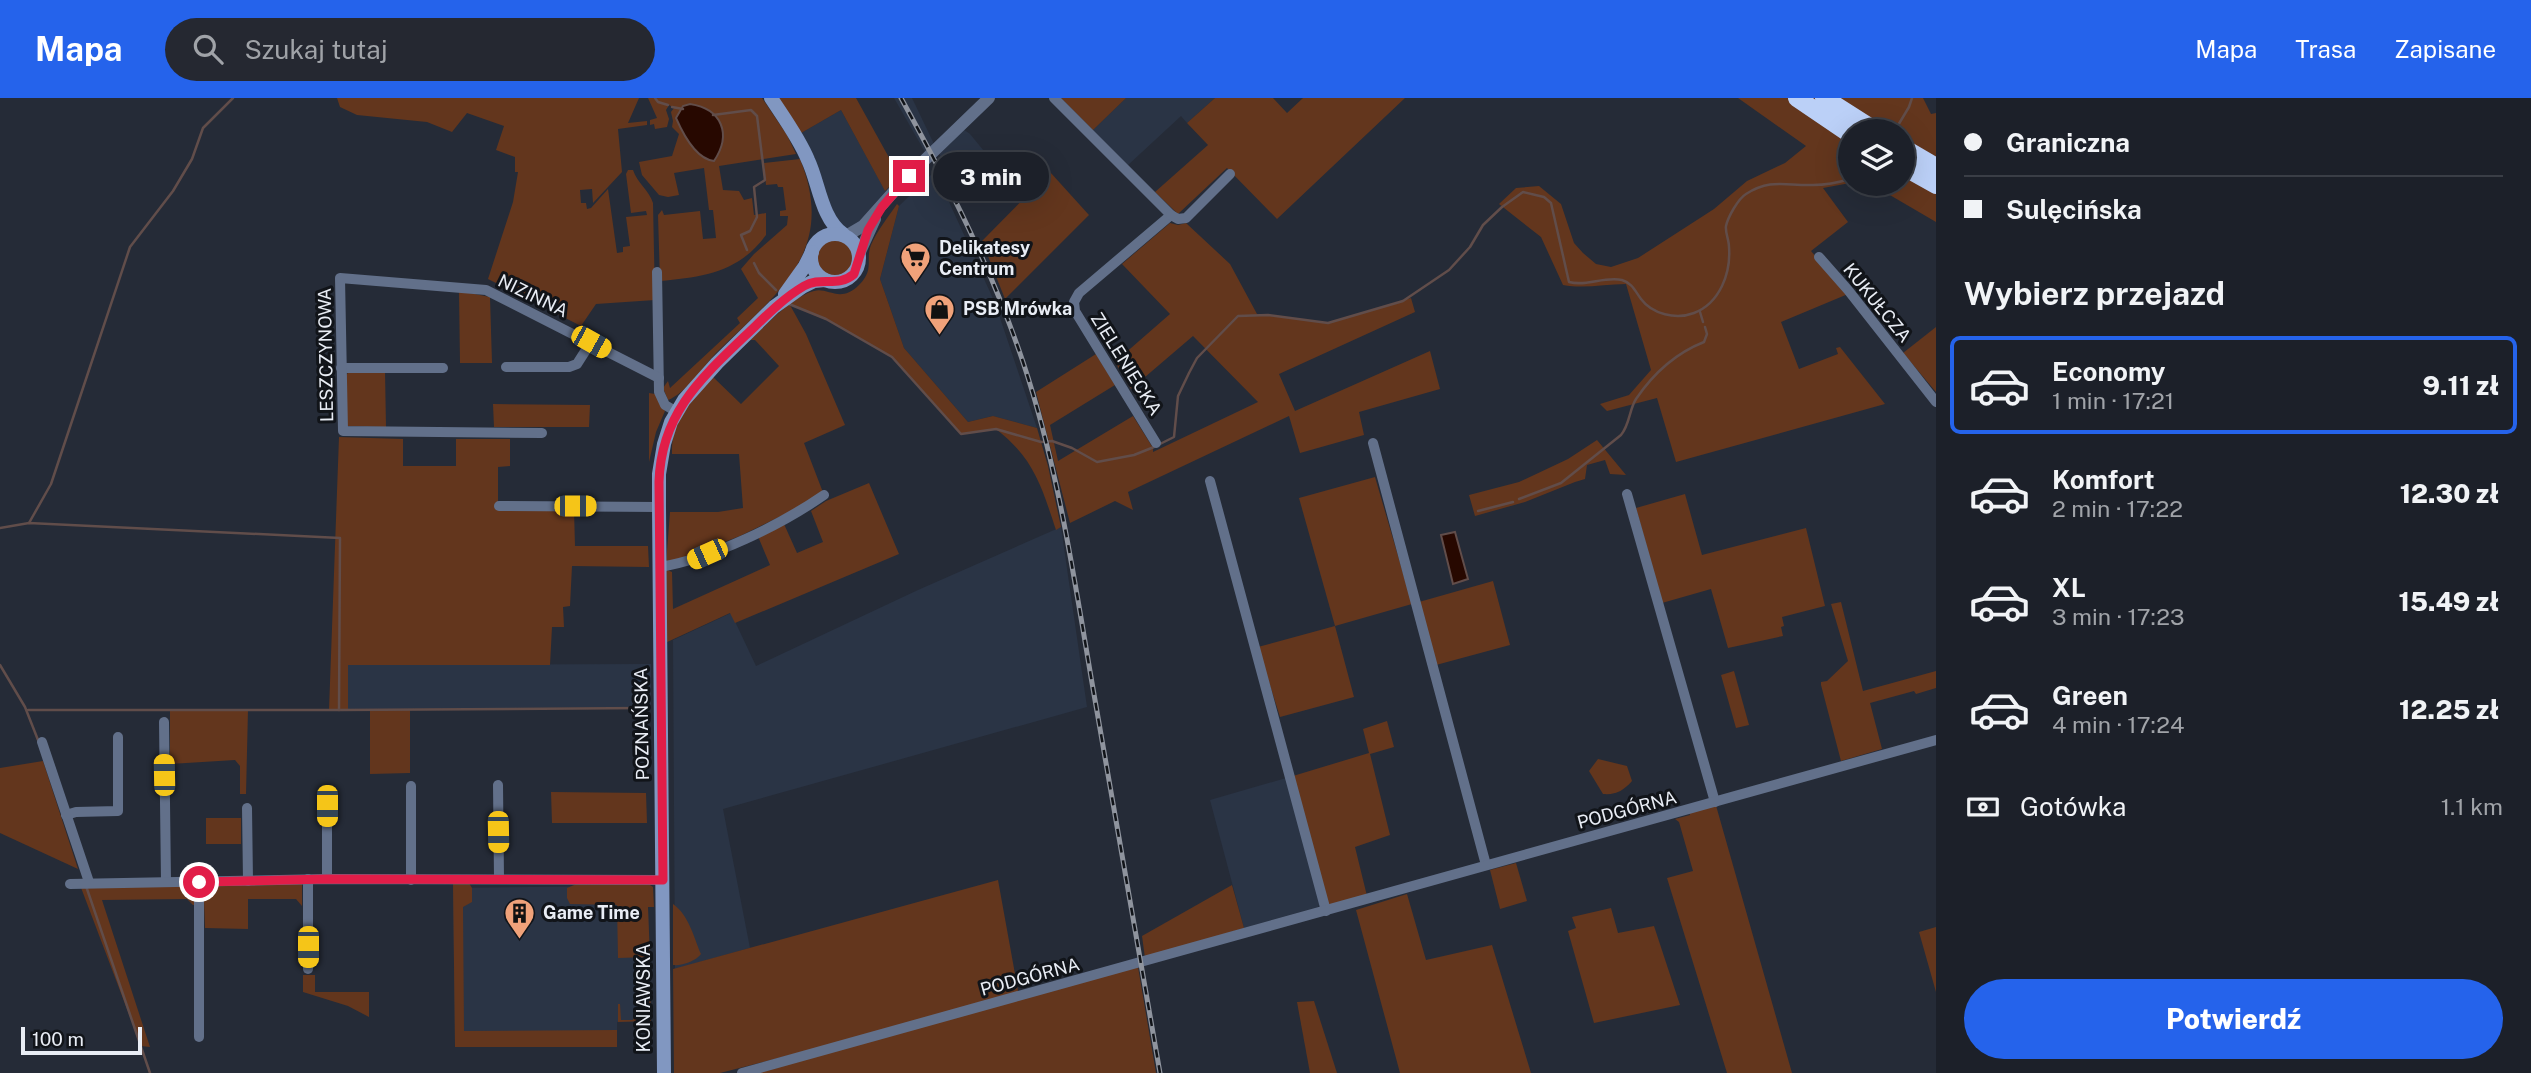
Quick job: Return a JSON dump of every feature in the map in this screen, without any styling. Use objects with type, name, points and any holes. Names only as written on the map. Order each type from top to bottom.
[{"type":"highway","points":[[1797,98],[1838,126]]},
{"type":"highway","points":[[1824,98],[1857,119]]},
{"type":"highway","points":[[1915,155],[1936,167]]},
{"type":"highway","points":[[1915,174],[1936,186]]},
{"type":"main road","name":"POZNAŃSKA","points":[[771,98],[798,139],[833,225],[844,235]]},
{"type":"main road","name":"POZNAŃSKA","points":[[663,880],[659,507],[662,452],[677,412],[701,379],[774,307],[801,272],[815,245],[821,219],[815,178]]},
{"type":"main road","points":[[830,233],[844,235],[852,241],[859,254],[858,266],[849,278],[838,282],[825,280],[813,267],[815,245],[830,233]]},
{"type":"main road","name":"POZNAŃSKA","points":[[774,307],[802,287],[814,281],[825,280]]},
{"type":"main road","name":"KONIAWSKA","points":[[663,880],[664,1073]]},
{"type":"street","points":[[844,235],[863,226],[905,179],[989,98]]},
{"type":"street","points":[[1054,98],[1178,219],[1186,218],[1230,174]]},
{"type":"street","points":[[859,254],[868,230],[882,207]]},
{"type":"street","name":"ZIELENIECKA","points":[[1156,443],[1075,311],[1074,302],[1079,293],[1171,215]]},
{"type":"street","name":"KUKUŁCZA","points":[[1819,257],[1936,402]]},
{"type":"street","points":[[657,272],[659,378],[662,401],[677,412]]},
{"type":"street","name":"NIZINNA","points":[[340,278],[486,290],[659,378]]},
{"type":"street","name":"LESZCZYNOWA","points":[[340,278],[343,431],[542,433]]},
{"type":"street","points":[[506,367],[569,367],[577,364],[591,342]]},
{"type":"street","points":[[341,368],[443,368]]},
{"type":"street","points":[[1373,443],[1486,864]]},
{"type":"street","points":[[1210,481],[1326,911]]},
{"type":"street","points":[[1627,494],[1715,802]]},
{"type":"street","points":[[660,567],[688,562],[793,516],[824,495]]},
{"type":"street","points":[[499,506],[659,507]]},
{"type":"street","points":[[164,722],[166,882]]},
{"type":"street","points":[[66,815],[76,812],[118,811],[118,737]]},
{"type":"street","name":"PODGÓRNA","points":[[742,1073],[1936,740]]},
{"type":"street","points":[[42,742],[89,882]]},
{"type":"street","points":[[498,785],[499,878]]},
{"type":"street","points":[[411,786],[411,880]]},
{"type":"street","points":[[327,806],[327,879]]},
{"type":"street","points":[[247,808],[248,881]]},
{"type":"street","points":[[69,884],[308,879],[663,880]]},
{"type":"street","points":[[308,879],[308,969]]},
{"type":"street","points":[[199,882],[199,1037]]},
{"type":"shaded area","points":[[337,98],[639,98],[628,123],[647,121],[647,125],[618,129],[622,172],[593,203],[592,189],[580,190],[581,203],[586,203],[587,209],[591,208],[608,189],[617,253],[623,252],[623,247],[630,246],[626,217],[647,215],[646,211],[631,213],[626,174],[628,170],[633,170],[653,203],[655,300],[596,304],[581,326],[488,279],[513,202],[518,172],[515,172],[515,157],[496,150],[504,126],[467,113],[452,132],[427,122],[357,115],[340,107]]},
{"type":"shaded area","points":[[648,98],[762,98],[787,135],[796,154],[719,166],[723,190],[739,191],[744,200],[752,198],[754,215],[766,213],[766,235],[744,258],[719,271],[660,281],[658,215],[662,210],[664,215],[700,211],[703,239],[716,238],[713,210],[709,210],[704,168],[674,173],[679,195],[668,197],[659,195],[642,175],[639,162],[672,156],[679,134],[672,127],[671,112],[674,108],[669,105],[666,110],[669,119],[667,127],[655,129],[654,124],[650,125],[650,120],[657,118]]},
{"type":"shaded area","points":[[771,98],[856,98],[892,163],[894,182],[885,191],[841,110],[796,136]]},
{"type":"shaded area","points":[[894,98],[912,98],[934,144],[925,152]]},
{"type":"shaded area","points":[[1061,98],[1126,98],[1093,130]]},
{"type":"shaded area","points":[[1126,98],[1215,98],[1187,123],[1181,116],[1128,165],[1093,130]]},
{"type":"shaded area","points":[[1215,98],[1273,98],[1287,113],[1303,98],[1405,98],[1277,219],[1227,168],[1178,214],[1155,192],[1208,145],[1187,123]]},
{"type":"shaded area","points":[[1738,98],[1923,98],[1931,114],[1936,113],[1936,222],[1892,196],[1915,196],[1915,119],[1838,119],[1838,185],[1823,188],[1848,222],[1811,251],[1848,294],[1781,322],[1799,369],[1838,354],[1836,348],[1840,347],[1885,404],[1676,462],[1657,398],[1607,411],[1600,404],[1629,395],[1651,370],[1626,284],[1563,285],[1541,237],[1499,204],[1516,188],[1539,186],[1561,204],[1574,243],[1596,264],[1611,267],[1638,258],[1714,209],[1747,181],[1785,163],[1806,146]]},
{"type":"shaded area","points":[[690,104],[710,111],[721,124],[722,141],[714,161],[696,151],[676,118],[683,106]]},
{"type":"shaded area","points":[[841,110],[889,198],[846,236],[796,136]]},
{"type":"shaded area","points":[[960,127],[970,134],[997,167],[961,199],[937,149]]},
{"type":"shaded area","points":[[800,159],[810,192],[811,221],[806,246],[795,269],[760,311],[716,353],[687,386],[668,400],[663,388],[668,381],[670,388],[740,323],[737,318],[758,298],[741,269],[787,225],[788,216],[780,216],[780,211],[786,210],[783,187],[778,187],[777,184],[766,185],[764,163]]},
{"type":"shaded area","points":[[935,171],[995,303],[1037,428],[993,416],[968,422],[904,348],[880,279],[899,206]]},
{"type":"shaded area","points":[[1050,172],[1089,215],[1005,299],[982,241]]},
{"type":"shaded area","points":[[897,204],[899,206],[880,279],[904,348],[968,422],[993,416],[1037,428],[1061,527],[1056,530],[1028,462],[996,429],[961,434],[892,357],[826,319],[790,305],[806,334],[845,425],[804,443],[824,495],[740,536],[666,564],[670,512],[718,512],[743,508],[739,454],[672,454],[675,430],[684,411],[713,377],[741,404],[779,366],[755,340],[750,340],[788,305],[805,294],[819,290],[835,294],[846,293],[859,285],[867,274],[871,245]]},
{"type":"shaded area","points":[[1170,223],[1186,223],[1230,264],[1257,314],[1328,323],[1411,298],[1415,312],[1279,374],[1295,411],[1430,351],[1440,389],[1359,412],[1364,435],[1300,453],[1289,416],[1128,492],[1133,510],[1115,501],[1070,523],[1036,392],[1096,354],[1115,385],[1050,425],[1058,461],[1133,416],[1153,452],[1258,402],[1193,336],[1131,389],[1115,362],[1170,314],[1122,264]]},
{"type":"shaded area","points":[[835,240],[848,246],[854,259],[848,272],[835,278],[822,272],[816,259],[822,246]]},
{"type":"shaded area","points":[[459,291],[490,297],[492,363],[460,363]]},
{"type":"shaded area","points":[[1936,327],[1936,392],[1903,353]]},
{"type":"shaded area","points":[[350,371],[385,371],[386,427],[346,426],[345,376]]},
{"type":"shaded area","points":[[649,393],[655,394],[665,411],[656,432],[649,462]]},
{"type":"shaded area","points":[[493,404],[590,405],[589,427],[494,427]]},
{"type":"shaded area","points":[[339,437],[403,439],[403,466],[456,466],[456,439],[510,439],[510,466],[498,467],[498,510],[574,510],[575,546],[648,546],[649,567],[572,566],[570,606],[563,607],[564,627],[552,627],[550,665],[348,665],[348,709],[329,710]]},
{"type":"shaded area","points":[[1597,440],[1626,475],[1610,474],[1605,460],[1587,465],[1585,479],[1525,502],[1475,516],[1469,495],[1519,482],[1568,459]]},
{"type":"shaded area","points":[[1375,477],[1412,604],[1335,626],[1299,498]]},
{"type":"shaded area","points":[[869,483],[899,554],[735,623],[730,613],[665,643],[665,569],[672,572],[673,609],[770,565],[757,534],[784,524],[797,553],[823,542],[811,511],[826,501]]},
{"type":"shaded area","points":[[1685,494],[1702,555],[1806,528],[1825,606],[1782,617],[1783,636],[1728,648],[1711,589],[1662,603],[1636,508]]},
{"type":"shaded area","points":[[1061,527],[1087,707],[723,809],[750,948],[675,969],[673,640],[731,613],[756,666]]},
{"type":"shaded area","points":[[1455,532],[1468,579],[1453,584],[1441,535]]},
{"type":"shaded area","points":[[1493,581],[1510,645],[1436,665],[1419,602]]},
{"type":"shaded area","points":[[1841,602],[1863,691],[1936,671],[1936,688],[1870,703],[1882,749],[1841,761],[1821,682],[1827,681],[1848,661],[1831,604]]},
{"type":"shaded area","points":[[1335,626],[1354,697],[1280,717],[1258,647]]},
{"type":"shaded area","points":[[651,664],[651,707],[348,709],[348,665]]},
{"type":"shaded area","points":[[1734,671],[1749,725],[1736,728],[1721,675]]},
{"type":"shaded area","points":[[370,709],[410,709],[410,773],[370,774]]},
{"type":"shaded area","points":[[170,710],[248,710],[246,794],[240,794],[240,766],[235,760],[170,764]]},
{"type":"shaded area","points":[[1387,721],[1394,747],[1370,754],[1390,835],[1355,847],[1367,896],[1328,907],[1293,776],[1369,753],[1363,729]]},
{"type":"shaded area","points":[[1598,759],[1627,766],[1632,781],[1619,792],[1603,794],[1589,771]]},
{"type":"shaded area","points":[[43,761],[78,869],[0,833],[0,768]]},
{"type":"shaded area","points":[[1286,778],[1320,903],[1318,907],[1244,928],[1210,800]]},
{"type":"shaded area","points":[[551,792],[646,793],[647,823],[552,823]]},
{"type":"shaded area","points":[[1715,802],[1792,1073],[1727,1073],[1667,878],[1693,871],[1679,822],[1675,819],[1690,815],[1688,809]]},
{"type":"shaded area","points":[[206,818],[241,818],[241,844],[206,844]]},
{"type":"shaded area","points":[[1516,863],[1527,901],[1500,909],[1490,870]]},
{"type":"shaded area","points":[[998,880],[1019,996],[1138,967],[1156,1073],[754,1073],[848,1040],[720,1073],[674,1073],[673,969]]},
{"type":"shaded area","points":[[581,882],[653,887],[654,907],[648,907],[650,957],[618,958],[617,905],[570,904],[567,888]]},
{"type":"shaded area","points":[[302,883],[302,906],[296,899],[248,899],[248,929],[205,928],[204,900],[217,886]]},
{"type":"shaded area","points":[[469,883],[472,888],[472,902],[463,907],[464,1031],[617,1030],[617,1047],[455,1047],[453,884]]},
{"type":"shaded area","points":[[80,885],[189,885],[196,905],[187,899],[102,900],[150,1047],[141,1046]]},
{"type":"shaded area","points":[[1232,885],[1244,928],[1145,958],[1142,936]]},
{"type":"shaded area","points":[[625,886],[648,906],[651,1021],[617,1022],[617,1047],[455,1047],[453,888]]},
{"type":"shaded area","points":[[1407,894],[1426,960],[1492,945],[1531,1073],[1400,1073],[1356,910]]},
{"type":"shaded area","points":[[673,904],[687,920],[701,954],[692,961],[677,965],[673,965]]},
{"type":"shaded area","points":[[1611,908],[1618,933],[1654,926],[1680,1005],[1594,1023],[1568,931],[1576,928],[1572,917]]},
{"type":"shaded area","points":[[1936,927],[1936,992],[1919,932]]},
{"type":"shaded area","points":[[303,975],[315,975],[315,992],[369,992],[369,1017],[348,1006],[303,992]]},
{"type":"shaded area","points":[[638,982],[650,983],[651,1021],[618,1022],[618,1004],[621,1020],[633,1020],[638,1016]]},
{"type":"shaded area","points":[[1314,1001],[1337,1073],[1310,1073],[1297,1002]]},
{"type":"waterway","points":[[29,523],[51,484],[130,247],[173,191],[192,159],[203,128],[233,98]]},
{"type":"waterway","points":[[655,98],[668,105]]},
{"type":"waterway","points":[[1902,119],[1912,98]]},
{"type":"waterway","points":[[672,107],[683,109]]},
{"type":"waterway","points":[[713,115],[751,110],[757,116],[765,180],[754,187],[757,217],[750,231],[741,235],[747,250]]},
{"type":"waterway","points":[[1160,444],[1174,437],[1178,396],[1197,358],[1238,316],[1268,315],[1328,323],[1403,301],[1449,270],[1470,247],[1483,225],[1523,192],[1544,197],[1551,203],[1569,282],[1622,280],[1631,285],[1651,309],[1680,316],[1703,308],[1711,302],[1722,286],[1729,257],[1726,226],[1743,196],[1771,184],[1822,185],[1838,182]]},
{"type":"waterway","points":[[754,263],[759,273],[776,290]]},
{"type":"waterway","points":[[789,304],[826,319],[892,357],[961,434],[996,429],[1041,442],[1052,441],[1072,448],[1097,462],[1134,455],[1154,447]]},
{"type":"waterway","points":[[1700,312],[1703,322]]},
{"type":"waterway","points":[[1519,499],[1561,483],[1621,435],[1634,403],[1643,390],[1675,358],[1704,342],[1707,334],[1705,327]]},
{"type":"waterway","points":[[1478,511],[1513,502]]},
{"type":"waterway","points":[[0,528],[29,523],[340,538],[339,710],[645,708]]},
{"type":"waterway","points":[[0,665],[25,707],[38,740]]},
{"type":"waterway","points":[[28,710],[339,710]]},
{"type":"waterway","points":[[86,886],[150,1073]]},
{"type":"railway","points":[[901,98],[952,194],[983,260],[1011,327],[1035,400],[1071,558],[1160,1073]]},
{"type":"place","name":"Delikatesy Centrum","points":[[916,285]]},
{"type":"place","name":"PSB Mrówka","points":[[940,336]]},
{"type":"place","name":"Game Time","points":[[520,940]]},
{"type":"route","points":[[199,882],[499,878],[663,880],[659,482],[666,437],[673,418],[689,393],[774,307],[814,281],[838,282],[854,274],[868,230],[882,207],[909,176]]}]
